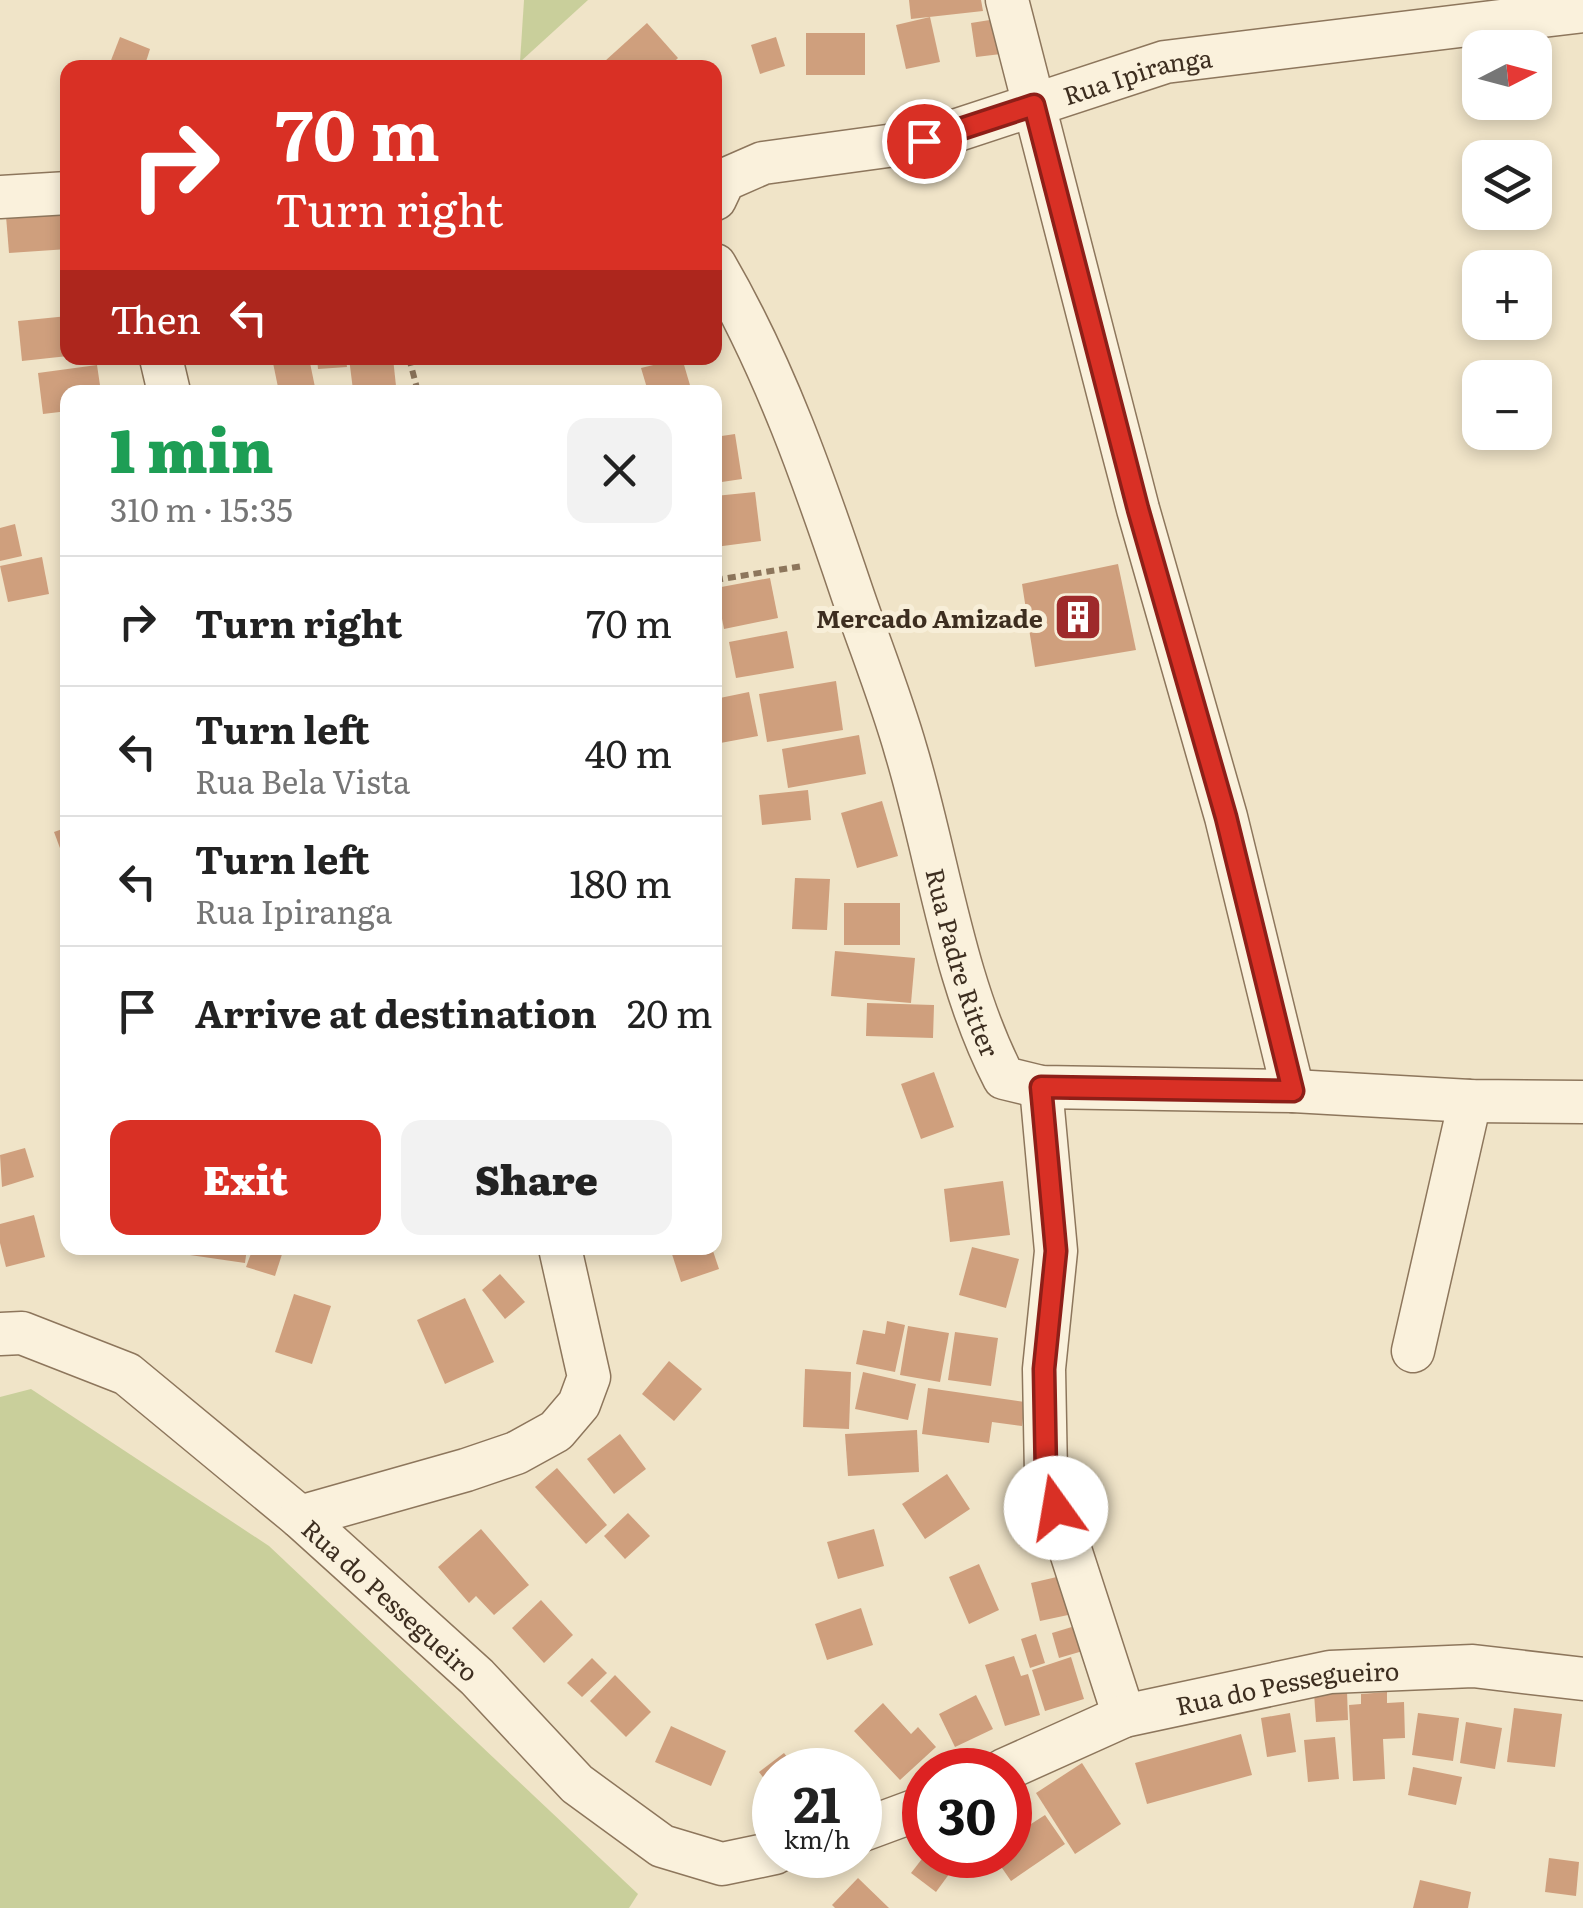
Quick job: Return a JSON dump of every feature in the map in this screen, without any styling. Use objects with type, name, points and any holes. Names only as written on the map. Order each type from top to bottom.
[{"type":"street","points":[[1007,0],[1138,509],[1226,817],[1293,1091]]},
{"type":"street","name":"Rua Ipiranga","points":[[722,184],[724,180],[763,163],[924,141],[1165,62],[1583,10]]},
{"type":"street","points":[[0,198],[60,194]]},
{"type":"street","name":"Rua Padre Ritter","points":[[722,277],[751,327],[788,413],[841,560],[906,750],[981,1033],[1004,1078],[1041,1087]]},
{"type":"street","points":[[1124,1716],[1046,1475],[1044,1369],[1056,1251],[1041,1087],[1583,1102]]},
{"type":"street","points":[[1413,1351],[1470,1101]]},
{"type":"street","points":[[300,1517],[466,1470],[516,1453],[556,1431],[578,1404],[588,1378],[562,1255]]},
{"type":"street","name":"Rua do Pessegueiro","points":[[0,1334],[22,1333],[127,1374],[300,1517],[477,1678],[576,1784],[662,1846],[722,1864],[752,1857]]},
{"type":"street","name":"Rua do Pessegueiro","points":[[1032,1757],[1124,1716],[1330,1672],[1473,1666],[1583,1678]]},
{"type":"path","points":[[722,579],[841,560]]},
{"type":"green space","points":[[524,0],[588,0],[522,60]]},
{"type":"green space","points":[[31,1389],[269,1546],[638,1894],[629,1908],[0,1908],[0,1397]]},
{"type":"building","points":[[909,0],[981,0],[983,11],[911,19]]},
{"type":"building","points":[[930,17],[940,62],[906,69],[896,25]]},
{"type":"building","points":[[996,19],[1001,54],[976,57],[971,23]]},
{"type":"building","points":[[647,23],[678,58],[676,60],[606,60]]},
{"type":"building","points":[[806,33],[865,33],[865,75],[806,75]]},
{"type":"building","points":[[120,37],[150,49],[147,60],[111,60]]},
{"type":"building","points":[[776,37],[785,66],[760,74],[751,45]]},
{"type":"building","points":[[60,213],[60,250],[9,253],[6,216]]},
{"type":"building","points":[[60,317],[60,357],[22,361],[18,321]]},
{"type":"building","points":[[97,365],[100,385],[60,385],[60,412],[43,414],[38,373]]},
{"type":"building","points":[[273,365],[310,365],[315,385],[278,385]]},
{"type":"building","points":[[318,365],[347,367],[318,369]]},
{"type":"building","points":[[350,365],[394,365],[396,385],[352,385]]},
{"type":"building","points":[[684,365],[690,385],[646,385],[641,368]]},
{"type":"building","points":[[735,434],[742,479],[722,482],[722,436]]},
{"type":"building","points":[[755,492],[761,541],[722,546],[722,495]]},
{"type":"building","points":[[15,524],[22,556],[0,561],[0,528]]},
{"type":"building","points":[[42,557],[49,594],[8,602],[0,566]]},
{"type":"building","name":"Mercado Amizade","points":[[1118,564],[1136,650],[1035,667],[1022,584]]},
{"type":"building","points":[[770,578],[778,618],[724,629],[722,587]]},
{"type":"building","points":[[787,631],[794,668],[736,678],[729,642]]},
{"type":"building","points":[[836,681],[843,730],[767,742],[759,694]]},
{"type":"building","points":[[749,692],[758,736],[722,743],[722,698]]},
{"type":"building","points":[[859,735],[866,774],[788,788],[782,749]]},
{"type":"building","points":[[808,790],[811,820],[762,825],[759,795]]},
{"type":"building","points":[[882,801],[898,856],[857,868],[841,813]]},
{"type":"building","points":[[795,878],[830,879],[827,930],[792,929]]},
{"type":"building","points":[[844,903],[900,903],[900,945],[844,945]]},
{"type":"building","points":[[835,951],[915,958],[911,1003],[831,996]]},
{"type":"building","points":[[867,1003],[934,1005],[933,1038],[866,1036]]},
{"type":"building","points":[[934,1072],[954,1127],[921,1139],[901,1084]]},
{"type":"building","points":[[25,1148],[34,1177],[2,1187],[0,1155]]},
{"type":"building","points":[[1003,1181],[1010,1235],[950,1242],[944,1189]]},
{"type":"building","points":[[34,1215],[45,1257],[6,1267],[0,1224]]},
{"type":"building","points":[[972,1247],[1019,1259],[1006,1308],[959,1295]]},
{"type":"building","points":[[190,1255],[246,1255],[245,1263]]},
{"type":"building","points":[[250,1255],[282,1255],[275,1276],[246,1267]]},
{"type":"building","points":[[672,1255],[714,1255],[719,1269],[681,1282]]},
{"type":"building","points":[[500,1274],[525,1302],[505,1319],[482,1290]]},
{"type":"building","points":[[294,1294],[331,1306],[312,1364],[275,1352]]},
{"type":"building","points":[[465,1298],[494,1362],[445,1384],[417,1320]]},
{"type":"building","points":[[887,1321],[905,1325],[895,1372],[856,1364],[863,1330],[885,1334]]},
{"type":"building","points":[[908,1326],[949,1333],[940,1382],[900,1375]]},
{"type":"building","points":[[955,1332],[998,1338],[991,1386],[948,1380]]},
{"type":"building","points":[[669,1361],[702,1389],[674,1421],[642,1394]]},
{"type":"building","points":[[805,1369],[851,1372],[849,1429],[803,1427]]},
{"type":"building","points":[[863,1372],[916,1384],[908,1420],[855,1409]]},
{"type":"building","points":[[928,1388],[1025,1402],[1022,1426],[992,1422],[989,1443],[922,1434]]},
{"type":"building","points":[[917,1430],[919,1472],[848,1476],[845,1434]]},
{"type":"building","points":[[620,1434],[646,1469],[614,1494],[587,1459]]},
{"type":"building","points":[[557,1468],[607,1525],[586,1544],[535,1487]]},
{"type":"building","points":[[947,1474],[970,1509],[925,1539],[902,1504]]},
{"type":"building","points":[[1054,1500],[1057,1542],[1019,1546],[1015,1504]]},
{"type":"building","points":[[628,1513],[650,1536],[625,1559],[604,1536]]},
{"type":"building","points":[[481,1529],[529,1585],[494,1615],[476,1596],[469,1603],[438,1567]]},
{"type":"building","points":[[874,1529],[884,1566],[838,1579],[827,1542]]},
{"type":"building","points":[[979,1564],[999,1610],[969,1624],[949,1577]]},
{"type":"building","points":[[1074,1573],[1082,1612],[1040,1621],[1031,1583]]},
{"type":"building","points":[[541,1600],[573,1635],[544,1663],[512,1628]]},
{"type":"building","points":[[861,1608],[873,1645],[827,1660],[815,1624]]},
{"type":"building","points":[[1085,1623],[1093,1648],[1059,1658],[1052,1633]]},
{"type":"building","points":[[1036,1634],[1045,1663],[1030,1668],[1021,1639]]},
{"type":"building","points":[[1014,1656],[1021,1676],[1028,1674],[1040,1715],[1005,1726],[985,1665]]},
{"type":"building","points":[[1071,1657],[1084,1699],[1045,1711],[1032,1670]]},
{"type":"building","points":[[592,1658],[607,1673],[582,1697],[567,1683]]},
{"type":"building","points":[[615,1675],[651,1712],[626,1737],[590,1701]]},
{"type":"building","points":[[1347,1691],[1348,1720],[1316,1722],[1314,1693]]},
{"type":"building","points":[[1387,1692],[1387,1703],[1404,1702],[1405,1738],[1383,1739],[1385,1779],[1353,1781],[1349,1705],[1361,1704],[1361,1694]]},
{"type":"building","points":[[976,1695],[993,1729],[955,1747],[939,1714]]},
{"type":"building","points":[[883,1703],[911,1734],[918,1727],[936,1747],[902,1748],[900,1780],[882,1761],[882,1748],[870,1748],[854,1731]]},
{"type":"building","points":[[1514,1708],[1562,1714],[1555,1767],[1507,1762]]},
{"type":"building","points":[[1290,1713],[1296,1752],[1267,1757],[1261,1718]]},
{"type":"building","points":[[1418,1713],[1459,1718],[1453,1761],[1412,1755]]},
{"type":"building","points":[[1466,1722],[1502,1728],[1495,1769],[1460,1763]]},
{"type":"building","points":[[671,1726],[726,1751],[711,1786],[655,1762]]},
{"type":"building","points":[[1241,1734],[1252,1775],[1147,1804],[1135,1763]]},
{"type":"building","points":[[1335,1737],[1339,1779],[1308,1782],[1304,1740]]},
{"type":"building","points":[[1082,1763],[1121,1824],[1075,1854],[1036,1793]]},
{"type":"building","points":[[1413,1767],[1462,1777],[1456,1805],[1408,1795]]},
{"type":"building","points":[[1045,1815],[1065,1844],[1032,1867],[1032,1823]]},
{"type":"building","points":[[1549,1858],[1579,1862],[1576,1896],[1545,1892]]},
{"type":"building","points":[[858,1878],[889,1908],[835,1908],[832,1905]]},
{"type":"building","points":[[918,1878],[946,1878],[936,1892]]},
{"type":"building","points":[[1420,1880],[1471,1892],[1468,1908],[1413,1908]]},
{"type":"place","name":"Mercado Amizade","points":[[1078,617]]},
{"type":"route","points":[[924,141],[1034,105],[1138,509],[1226,817],[1293,1091],[1041,1087],[1056,1251],[1044,1369],[1046,1475],[1056,1508]]}]
